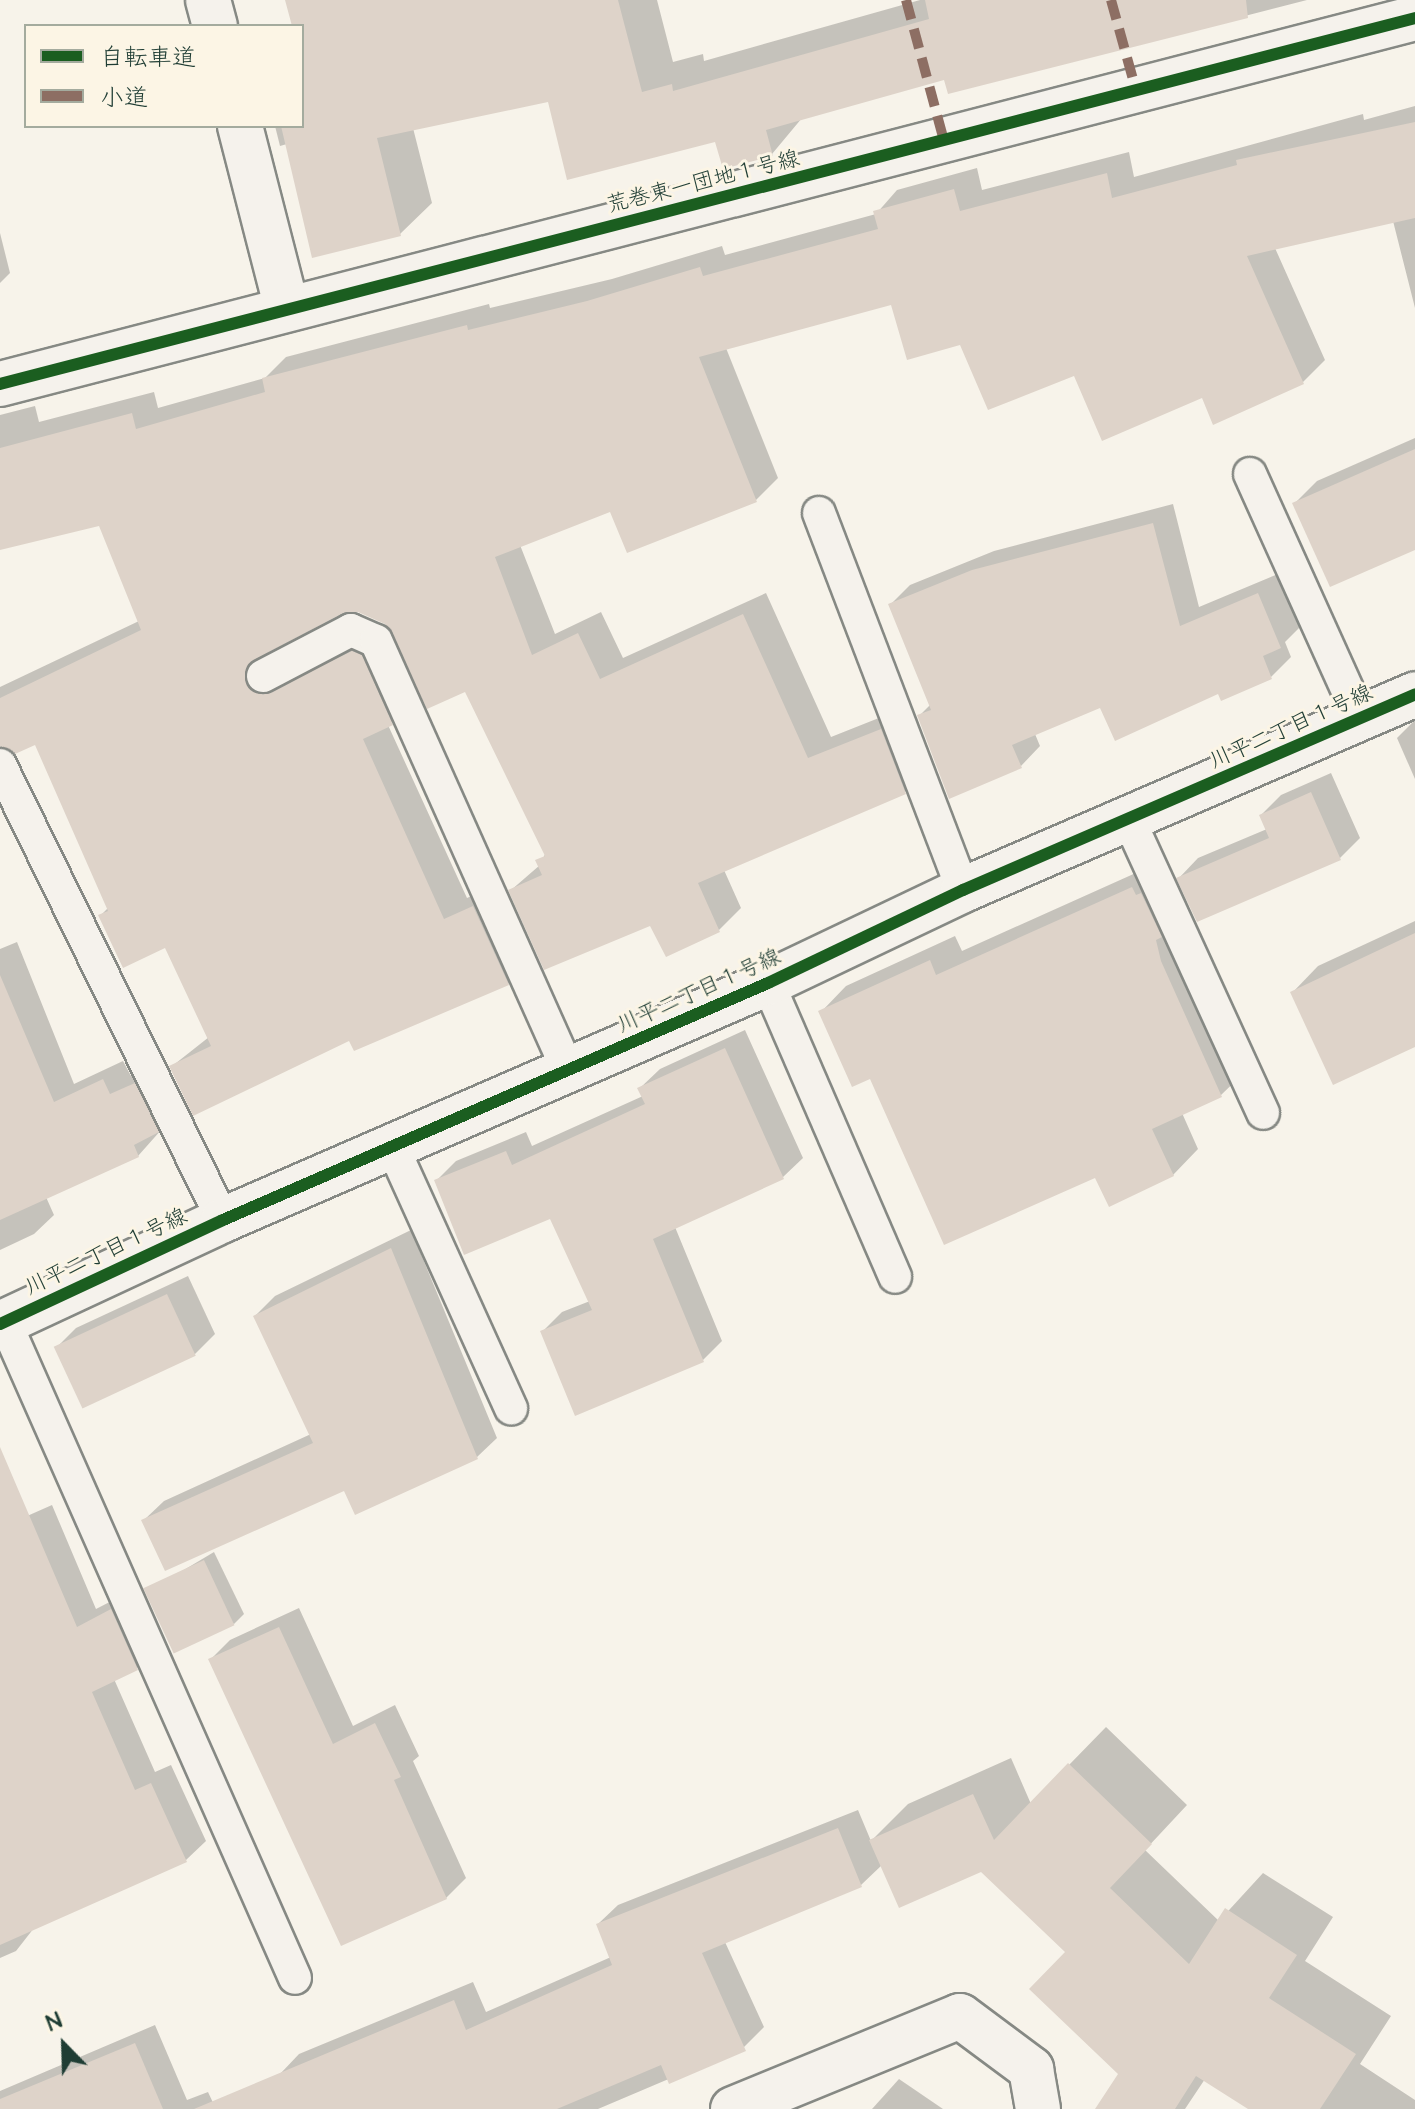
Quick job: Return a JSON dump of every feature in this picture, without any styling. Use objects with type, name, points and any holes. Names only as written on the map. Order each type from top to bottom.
[{"type":"street","points":[[208,0],[214,24]]},
{"type":"street","name":"荒巻東一団地１号線","points":[[0,384],[1415,18]]},
{"type":"street","points":[[241,128],[287,309]]},
{"type":"street","name":"川平二丁目１号線","points":[[3,1323],[223,1220],[768,983],[963,890],[1415,694]]},
{"type":"street","points":[[733,2109],[960,2016],[1031,2069],[1038,2109]]},
{"type":"lane","points":[[1250,474],[1360,718]]},
{"type":"lane","points":[[819,513],[963,890]]},
{"type":"lane","points":[[263,676],[351,630],[376,641],[568,1071]]},
{"type":"lane","points":[[0,765],[223,1220]]},
{"type":"lane","points":[[1129,820],[1263,1113]]},
{"type":"lane","points":[[768,983],[895,1277]]},
{"type":"lane","points":[[393,1148],[511,1408]]},
{"type":"lane","points":[[3,1323],[295,1978]]},
{"type":"building","points":[[285,0],[618,0],[642,92],[672,84],[673,91],[929,19],[925,0],[1246,0],[1248,18],[948,94],[944,80],[766,130],[773,156],[723,169],[715,142],[567,180],[548,102],[377,138],[401,236],[312,258],[281,128],[304,128],[304,24],[291,24]]},
{"type":"building","points":[[1415,122],[1415,218],[1247,256],[1304,384],[1213,425],[1202,398],[1102,441],[1074,376],[988,410],[960,345],[907,360],[891,305],[699,357],[757,502],[627,553],[610,512],[495,557],[532,655],[578,633],[600,679],[743,614],[808,758],[881,729],[906,794],[698,883],[720,932],[666,957],[650,926],[544,970],[508,890],[542,875],[535,860],[545,856],[465,692],[427,709],[385,624],[358,612],[343,613],[254,660],[247,667],[246,684],[263,695],[352,651],[362,655],[393,725],[363,739],[444,919],[473,906],[509,985],[354,1051],[349,1041],[193,1116],[169,1066],[211,1046],[165,948],[123,968],[98,915],[108,911],[35,745],[15,754],[0,746],[0,698],[141,630],[99,526],[0,550],[0,448],[132,413],[136,429],[265,392],[262,378],[467,325],[468,330],[587,301],[700,267],[703,276],[878,229],[873,211],[954,189],[960,211],[1107,173],[1112,198],[1237,165],[1236,160]]},
{"type":"building","points":[[1415,449],[1415,550],[1330,587],[1292,503]]},
{"type":"building","points":[[1153,523],[1180,626],[1258,593],[1281,648],[1263,656],[1272,679],[1221,701],[1218,694],[1115,741],[1100,708],[1012,745],[1022,768],[949,799],[917,715],[931,710],[888,604],[972,570]]},
{"type":"building","points":[[1311,792],[1341,860],[1197,922],[1176,878],[1269,838],[1259,815]]},
{"type":"building","points":[[1132,887],[1136,895],[1141,893],[1162,937],[1156,940],[1161,961],[1222,1097],[1152,1129],[1174,1176],[1109,1207],[1095,1178],[944,1245],[870,1079],[852,1087],[818,1011],[930,960],[936,975]]},
{"type":"building","points":[[1415,933],[1415,1047],[1333,1085],[1290,992]]},
{"type":"building","points":[[0,975],[54,1102],[103,1079],[110,1094],[135,1083],[159,1132],[134,1145],[139,1157],[0,1220]]},
{"type":"building","points":[[725,1048],[784,1179],[653,1239],[704,1362],[575,1416],[540,1331],[592,1310],[550,1219],[464,1255],[434,1180],[506,1151],[512,1165],[645,1104],[637,1088]]},
{"type":"building","points":[[391,1248],[478,1459],[355,1515],[344,1491],[165,1571],[141,1520],[313,1443],[253,1316]]},
{"type":"building","points":[[167,1294],[196,1356],[82,1408],[54,1347]]},
{"type":"building","points":[[0,1447],[77,1627],[111,1609],[138,1670],[92,1692],[135,1790],[151,1783],[187,1862],[0,1945]]},
{"type":"building","points":[[204,1560],[234,1625],[174,1654],[143,1588]]},
{"type":"building","points":[[279,1627],[333,1744],[375,1723],[401,1777],[394,1780],[447,1899],[341,1946],[208,1659]]},
{"type":"building","points":[[1068,1763],[1152,1844],[1110,1888],[1189,1964],[1225,1908],[1297,1955],[1269,1998],[1356,2054],[1320,2109],[1248,2109],[1196,2076],[1175,2109],[1095,2109],[1118,2074],[1029,1989],[1065,1952],[981,1872],[899,1908],[869,1840],[973,1794],[994,1840]]},
{"type":"building","points":[[838,1828],[862,1887],[702,1953],[746,2051],[669,2084],[661,2065],[557,2109],[194,2109],[454,2000],[466,2030],[612,1965],[596,1924]]},
{"type":"building","points":[[135,2043],[163,2109],[0,2109],[0,2099]]},
{"type":"marked path","points":[[906,0],[944,141]]},
{"type":"marked path","points":[[1111,0],[1136,90]]},
{"type":"cycle path","points":[[0,384],[1415,18]]},
{"type":"cycle path","points":[[0,1324],[223,1220],[768,983],[963,890],[1415,694]]}]
